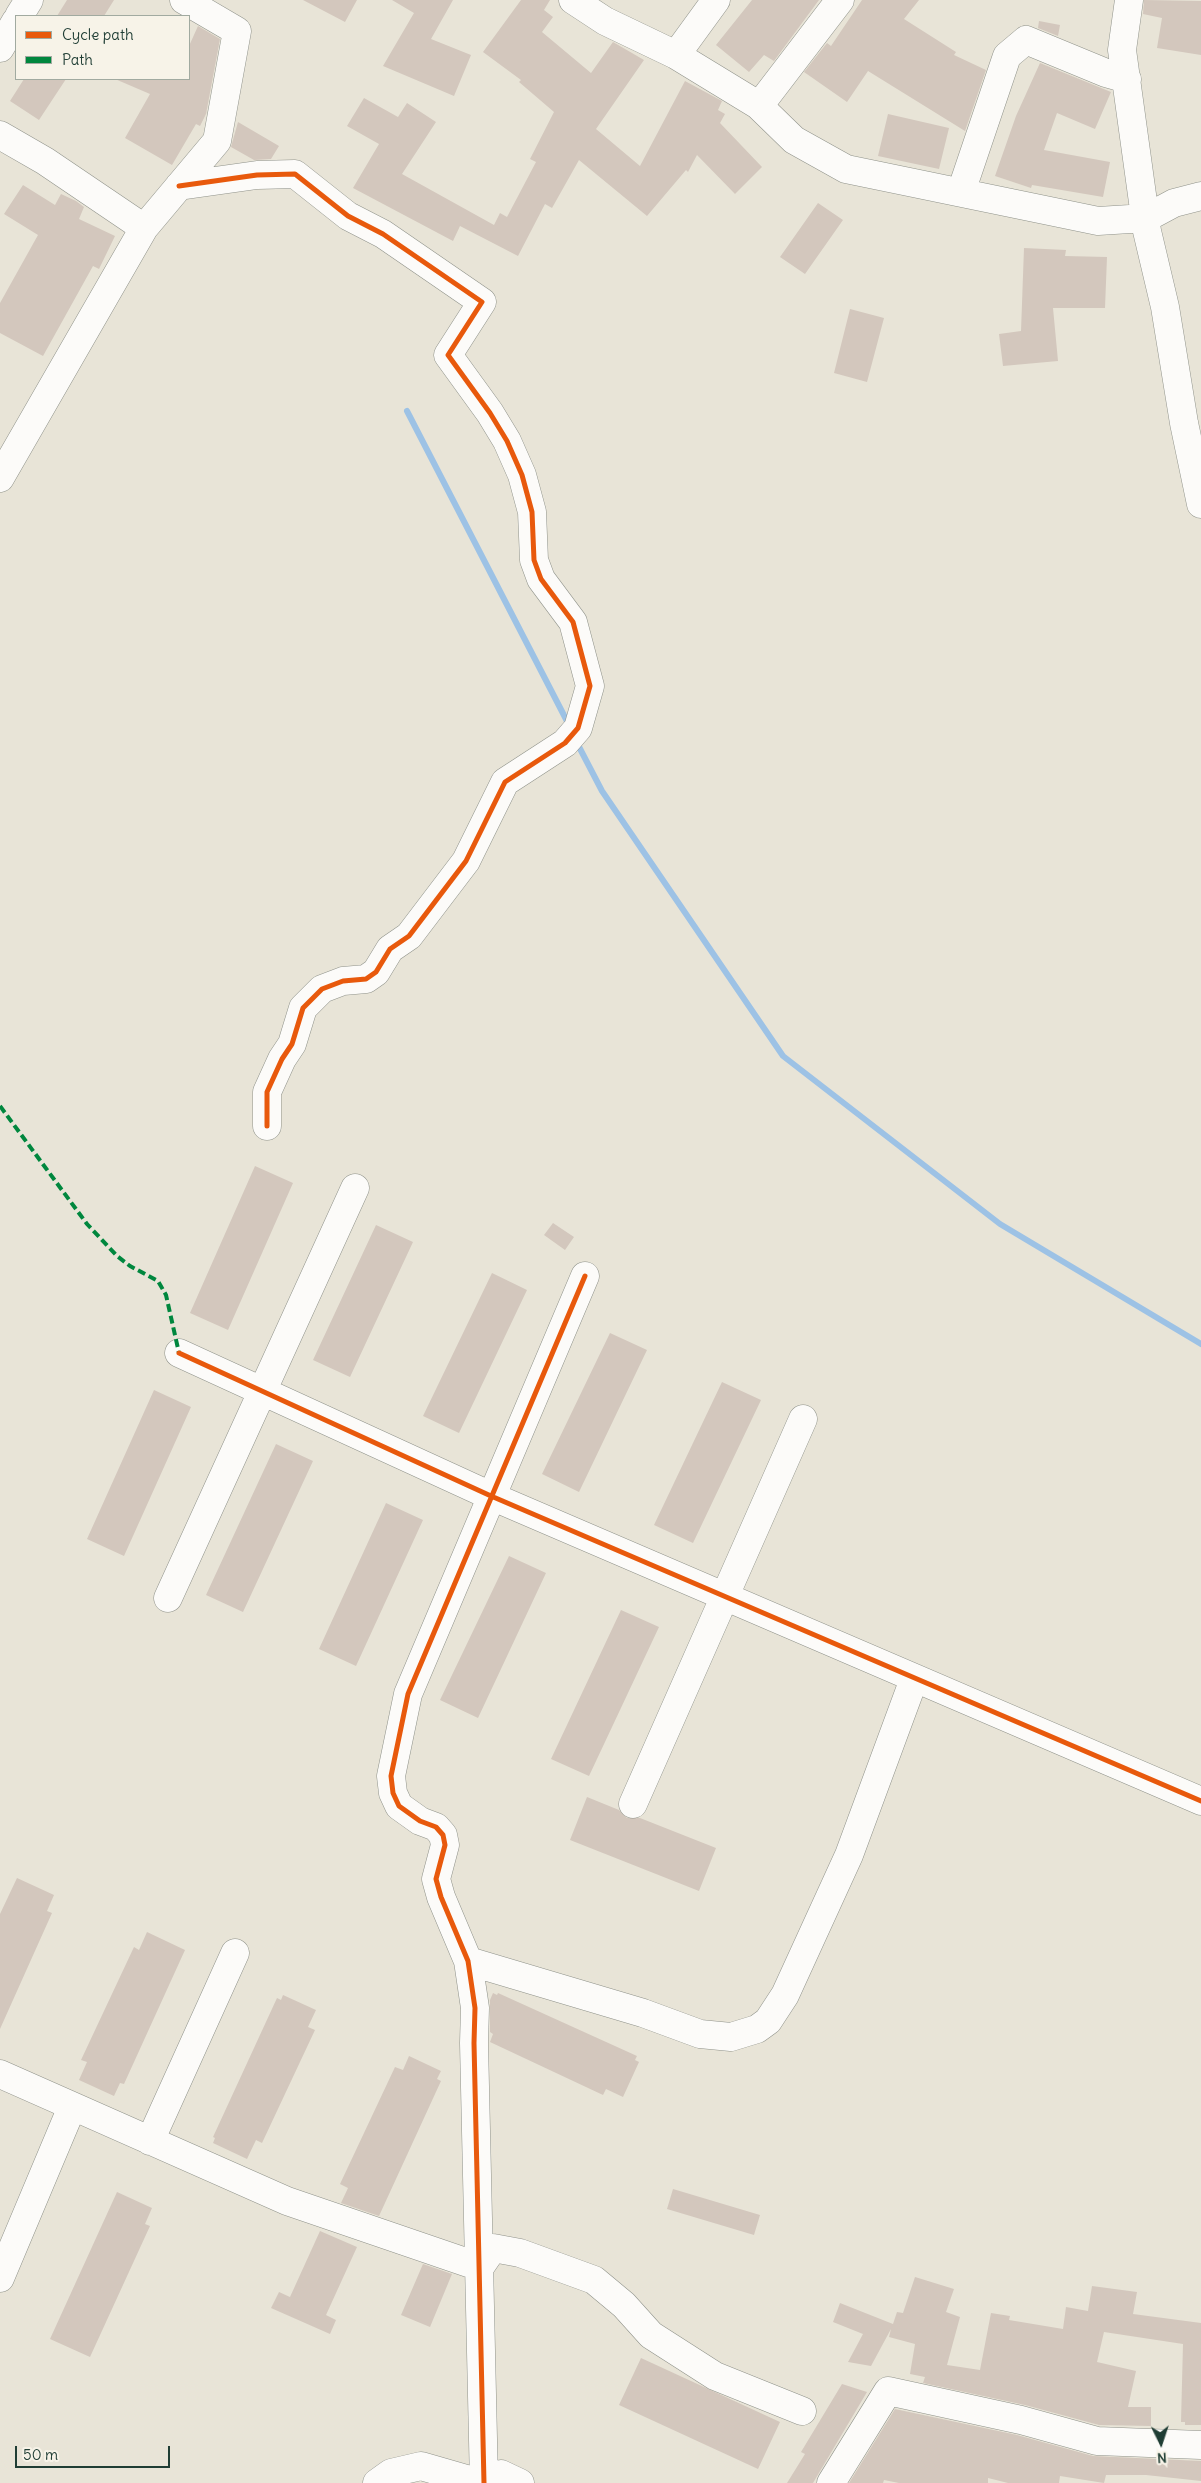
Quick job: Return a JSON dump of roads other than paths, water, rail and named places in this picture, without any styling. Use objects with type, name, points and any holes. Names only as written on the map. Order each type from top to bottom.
[{"type":"street","points":[[20,15],[29,0]]},
{"type":"street","points":[[0,478],[144,228],[217,141],[237,31],[184,0]]},
{"type":"street","points":[[573,0],[605,21],[676,55],[760,106],[794,140],[846,169],[1098,220],[1146,218],[1174,203],[1201,196]]},
{"type":"street","points":[[676,55],[716,0]]},
{"type":"street","points":[[760,106],[840,0]]},
{"type":"street","points":[[1128,0],[1122,50],[1146,218],[1165,308],[1184,423],[1201,504]]},
{"type":"street","points":[[0,48],[15,23]]},
{"type":"street","points":[[960,192],[1007,56],[1026,40],[1106,73],[1127,79]]},
{"type":"street","points":[[0,135],[45,161],[144,228]]},
{"type":"street","points":[[179,186],[257,175],[295,174],[348,216],[383,234],[482,302],[448,354],[490,413],[507,441],[522,475],[532,512],[534,560],[541,579],[573,622],[590,686],[578,728],[565,743],[506,782],[466,861],[409,936],[390,949],[376,972],[366,979],[343,981],[322,989],[303,1008],[292,1044],[267,1092],[267,1126]]},
{"type":"street","points":[[168,1598],[260,1391],[355,1188]]},
{"type":"street","points":[[483,2483],[474,2043],[475,2008],[468,1962],[440,1897],[436,1879],[445,1845],[443,1835],[436,1827],[420,1821],[398,1806],[393,1793],[391,1776],[408,1694],[585,1276]]},
{"type":"street","points":[[179,1353],[491,1496],[1201,1801]]},
{"type":"street","points":[[633,1804],[803,1418]]},
{"type":"street","points":[[468,1962],[643,2014],[700,2034],[731,2037],[756,2029],[768,2021],[785,1995],[845,1864],[914,1679]]},
{"type":"street","points":[[150,2141],[235,1953]]},
{"type":"street","points":[[0,2074],[287,2201],[480,2267]]},
{"type":"street","points":[[0,2278],[72,2107]]},
{"type":"street","points":[[480,2267],[493,2248],[520,2253],[594,2280],[624,2305],[652,2335],[715,2376],[802,2411]]},
{"type":"street","points":[[831,2483],[888,2390],[1021,2420],[1097,2441],[1201,2446]]},
{"type":"street","points":[[377,2483],[391,2473],[421,2466],[483,2483],[501,2474],[520,2483]]},
{"type":"waterway","points":[[407,411],[570,727]]},
{"type":"waterway","points":[[576,741],[602,791],[783,1056],[1000,1224],[1201,1344]]}]
